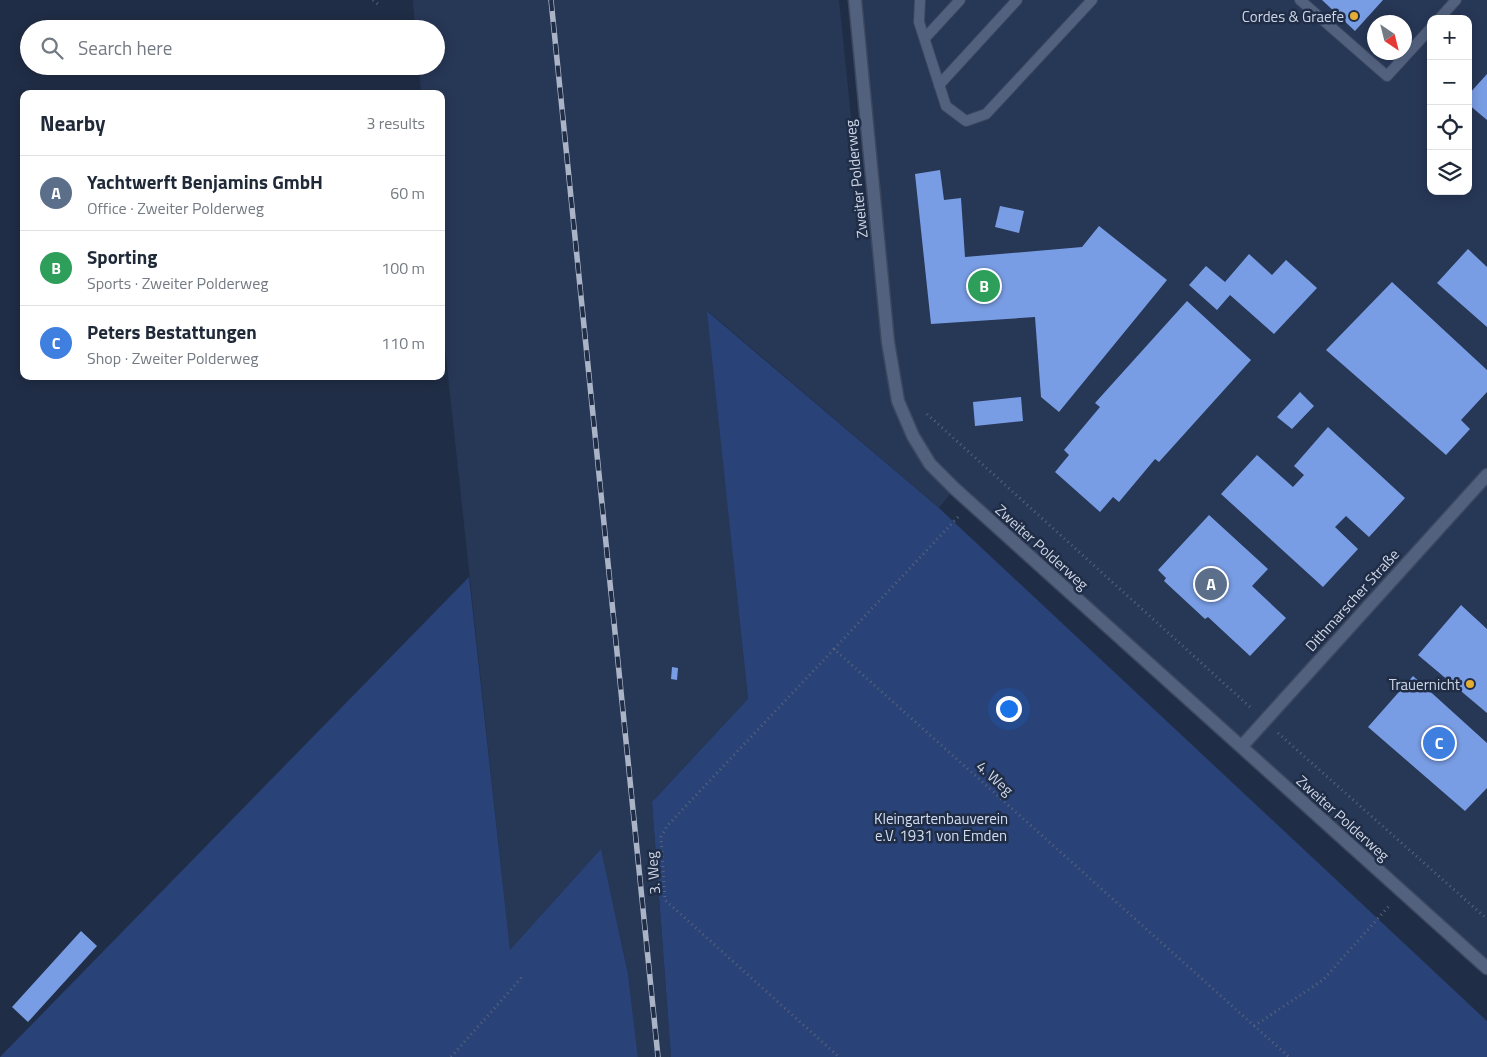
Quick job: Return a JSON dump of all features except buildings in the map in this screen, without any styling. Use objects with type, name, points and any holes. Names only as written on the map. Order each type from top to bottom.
[{"type":"street","name":"Zweiter Polderweg","points":[[854,0],[888,342],[898,401],[912,436],[930,464],[971,504],[1242,746],[1310,811],[1487,968]]},
{"type":"street","name":"Dithmarscher Straße","points":[[1242,746],[1487,475]]},
{"type":"lane","points":[[920,0],[919,22],[946,106],[966,121],[986,114],[1092,0]]},
{"type":"lane","points":[[925,38],[960,0]]},
{"type":"lane","points":[[939,85],[1017,0]]},
{"type":"lane","points":[[1300,0],[1386,76],[1427,32]]},
{"type":"lane","points":[[1443,15],[1456,0]]},
{"type":"path","points":[[373,0],[378,4]]},
{"type":"path","points":[[898,401],[918,407],[1487,919]]},
{"type":"path","points":[[834,649],[971,504]]},
{"type":"path","name":"4. Weg","points":[[834,649],[1289,1057]]},
{"type":"path","name":"3. Weg","points":[[834,649],[667,826],[661,836],[665,900],[839,1057]]},
{"type":"path","points":[[1254,1026],[1323,980],[1401,892]]},
{"type":"path","points":[[452,1057],[523,976]]},
{"type":"shaded area","points":[[413,0],[839,0],[862,223],[875,206],[855,0],[1487,0],[1487,968],[954,489],[939,508],[708,311],[748,700],[652,802],[671,1057],[638,1057],[628,974],[601,850],[510,951],[445,348],[445,90],[421,90],[420,75],[445,75],[445,20],[414,20]]},
{"type":"green space","name":"Kleingartenbauverein e.V. 1931 von Emden","points":[[707,311],[939,508],[1487,1021],[1487,1057],[671,1057],[652,802],[748,699]]},
{"type":"green space","points":[[469,577],[510,950],[601,849],[628,974],[638,1057],[0,1057]]},
{"type":"railway","points":[[551,0],[658,1057]]},
{"type":"place","name":"Cordes & Graefe","points":[[1354,16]]},
{"type":"place","name":"Sporting","points":[[984,286]]},
{"type":"place","name":"Yachtwerft Benjamins GmbH","points":[[1211,584]]},
{"type":"place","name":"Trauernicht","points":[[1470,684]]},
{"type":"place","name":"Peters Bestattungen","points":[[1439,743]]}]
